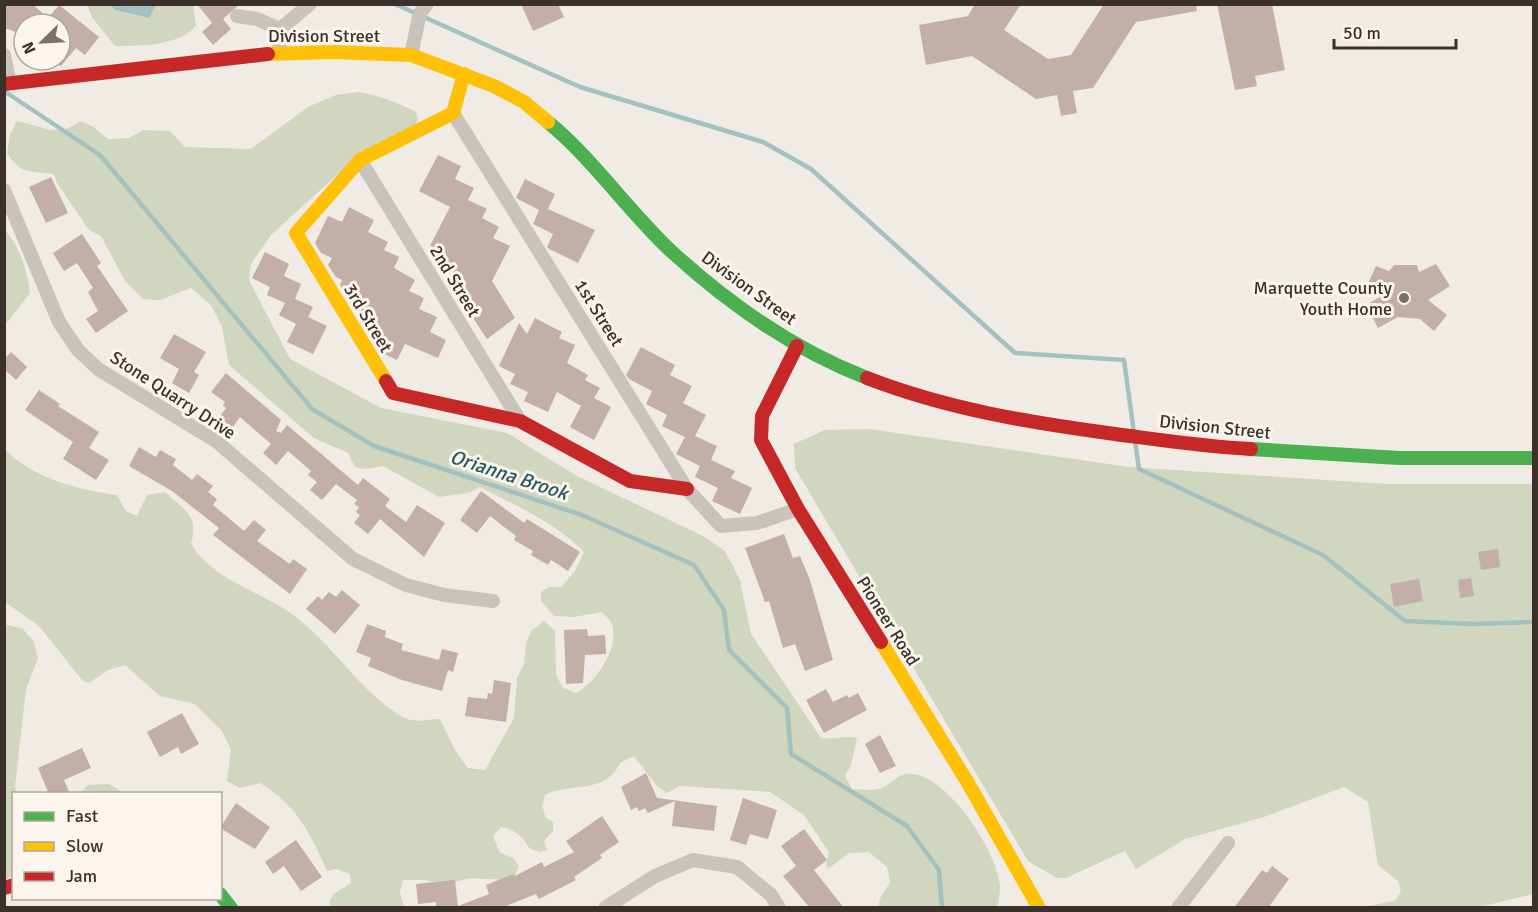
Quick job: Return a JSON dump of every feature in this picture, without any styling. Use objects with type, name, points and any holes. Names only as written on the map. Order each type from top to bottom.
[{"type":"street","points":[[279,53],[280,29],[310,4]]},
{"type":"street","points":[[411,55],[420,13],[427,4]]},
{"type":"street","points":[[237,16],[257,20],[280,29]]},
{"type":"street","name":"Division Street","points":[[7,83],[279,53],[411,55],[464,74],[524,102],[561,133],[648,228],[693,270],[738,307],[797,346],[851,372],[906,393],[961,408],[1053,426],[1211,447],[1400,458],[1533,458]]},
{"type":"street","points":[[4,55],[7,83]]},
{"type":"street","points":[[360,160],[453,113],[464,74]]},
{"type":"street","name":"1st Street","points":[[453,113],[687,489],[721,526],[757,523],[798,509]]},
{"type":"street","name":"3rd Street","points":[[360,160],[296,233],[393,393],[520,421]]},
{"type":"street","name":"2nd Street","points":[[360,160],[520,421]]},
{"type":"street","name":"Stone Quarry Drive","points":[[4,190],[59,322],[78,350],[98,369],[216,441],[353,559],[406,585],[444,595],[493,601]]},
{"type":"street","name":"Pioneer Road","points":[[797,346],[762,416],[761,440],[798,509],[968,783],[1039,908]]},
{"type":"street","points":[[520,421],[630,481],[687,489]]},
{"type":"street","points":[[1178,908],[1228,843]]},
{"type":"street","points":[[605,908],[655,876],[693,860],[737,867],[771,895],[779,908]]},
{"type":"green space","points":[[87,5],[110,5],[115,10],[148,18],[156,5],[193,5],[196,25],[189,32],[170,41],[147,45],[115,46],[92,17]]},
{"type":"green space","points":[[359,92],[409,108],[416,112],[418,120],[412,130],[338,174],[271,235],[251,264],[249,280],[290,359],[381,408],[507,433],[577,476],[703,536],[725,551],[740,580],[751,634],[821,738],[857,738],[851,765],[845,776],[852,789],[868,790],[884,787],[908,774],[927,779],[941,788],[969,818],[990,854],[1000,886],[998,904],[995,908],[878,907],[881,896],[890,883],[887,867],[869,852],[849,853],[828,869],[826,864],[829,852],[804,815],[770,792],[680,786],[667,793],[657,786],[634,756],[620,763],[606,780],[545,795],[542,806],[546,818],[553,822],[553,831],[544,841],[547,850],[540,852],[530,849],[518,834],[501,827],[493,836],[500,853],[513,858],[519,866],[513,879],[465,879],[449,885],[426,880],[403,880],[400,893],[404,907],[331,907],[329,901],[335,893],[351,883],[350,874],[336,869],[327,871],[301,821],[273,791],[260,783],[240,788],[227,781],[231,750],[222,731],[195,704],[160,696],[125,665],[108,670],[89,683],[82,680],[39,626],[5,602],[4,448],[28,467],[56,481],[87,490],[117,495],[126,511],[137,516],[147,495],[165,492],[188,514],[193,526],[191,543],[209,564],[232,581],[283,608],[298,619],[313,631],[378,699],[393,711],[411,720],[440,719],[456,752],[468,768],[485,770],[514,718],[517,678],[524,664],[526,644],[531,631],[544,621],[555,631],[556,675],[563,688],[576,693],[591,681],[605,663],[613,642],[613,632],[611,622],[602,612],[574,617],[554,616],[541,601],[541,592],[549,587],[561,587],[575,571],[584,552],[573,541],[535,515],[480,487],[468,493],[439,497],[383,466],[365,469],[355,467],[348,453],[314,438],[229,365],[222,327],[211,305],[191,288],[160,300],[143,299],[125,281],[101,236],[89,230],[57,183],[54,174],[22,169],[7,153],[10,135],[17,121],[57,130],[80,121],[92,126],[108,139],[129,138],[143,130],[170,131],[185,147],[251,149],[308,107],[336,95]]},
{"type":"green space","points":[[5,230],[22,259],[30,293],[5,325]]},
{"type":"green space","points":[[869,429],[1129,467],[1387,484],[1533,484],[1533,894],[1480,907],[1362,907],[1395,901],[1401,891],[1398,881],[1378,865],[1368,802],[1344,787],[1264,817],[1185,839],[1136,869],[1125,851],[1066,878],[1057,878],[1028,861],[795,468],[794,444],[825,430]]},
{"type":"green space","points":[[4,624],[23,629],[34,642],[38,658],[26,689],[15,786],[17,792],[12,792],[12,876],[5,880]]},
{"type":"green space","points":[[109,784],[122,792],[82,792],[88,785]]},
{"type":"water","points":[[110,5],[156,5],[149,18],[115,10]]},
{"type":"building","points":[[4,4],[32,4],[41,12],[12,12],[12,31],[4,28]]},
{"type":"building","points":[[197,4],[240,4],[223,19],[231,29],[213,45],[202,32],[212,23]]},
{"type":"building","points":[[521,4],[558,4],[564,17],[533,31]]},
{"type":"building","points":[[975,4],[1021,4],[1004,30],[1048,59],[1071,55],[1104,4],[1196,4],[1197,11],[1136,22],[1093,88],[1073,91],[1077,113],[1061,116],[1057,95],[1036,99],[972,56],[926,65],[919,25],[968,16]]},
{"type":"building","points":[[1217,4],[1272,4],[1285,70],[1255,76],[1257,86],[1235,90]]},
{"type":"building","points":[[59,5],[68,12],[53,12]]},
{"type":"building","points":[[72,15],[99,37],[85,55],[76,48],[72,53]]},
{"type":"building","points":[[438,155],[461,166],[455,179],[474,188],[468,200],[487,209],[482,218],[499,227],[493,238],[510,246],[492,281],[515,318],[487,339],[473,318],[483,310],[465,301],[468,295],[452,287],[458,275],[440,267],[446,254],[430,246],[450,207],[419,191]]},
{"type":"building","points":[[51,177],[68,213],[46,223],[29,187]]},
{"type":"building","points":[[525,179],[555,194],[548,209],[595,230],[578,263],[547,247],[553,234],[533,224],[539,210],[516,198]]},
{"type":"building","points":[[349,207],[374,220],[368,232],[388,242],[384,250],[399,257],[394,268],[415,280],[409,291],[424,298],[419,309],[437,317],[430,332],[446,340],[438,358],[405,344],[397,360],[382,353],[376,344],[380,336],[368,330],[365,325],[368,319],[359,315],[353,306],[356,301],[348,298],[340,285],[342,280],[336,277],[328,265],[332,258],[321,253],[315,243],[328,216],[342,222]]},
{"type":"building","points":[[82,234],[101,263],[97,266],[128,311],[96,333],[86,319],[98,311],[88,292],[93,288],[77,263],[64,271],[53,253]]},
{"type":"building","points":[[265,252],[289,264],[284,276],[301,284],[295,299],[313,307],[308,317],[327,326],[313,354],[287,342],[296,324],[279,315],[285,303],[267,295],[270,287],[252,278]]},
{"type":"building","name":"Marquette County Youth Home","points":[[1436,264],[1450,286],[1428,300],[1447,315],[1434,331],[1420,319],[1398,317],[1378,328],[1366,305],[1380,297],[1366,288],[1376,266],[1389,271],[1394,265],[1417,265],[1419,272]]},
{"type":"building","points":[[535,318],[562,332],[559,338],[575,345],[567,363],[588,375],[585,380],[600,388],[594,398],[611,407],[594,440],[570,427],[581,406],[557,392],[548,412],[524,401],[528,392],[510,384],[515,374],[499,366],[519,323],[527,334]]},
{"type":"building","points":[[174,334],[206,352],[194,372],[199,375],[189,393],[172,383],[179,369],[160,358]]},
{"type":"building","points":[[641,347],[675,365],[670,375],[692,386],[683,403],[706,415],[695,436],[717,446],[711,460],[735,471],[731,478],[752,488],[740,514],[712,501],[718,488],[695,477],[700,466],[676,454],[685,437],[662,426],[667,415],[646,404],[652,391],[629,379],[626,375]]},
{"type":"building","points":[[11,352],[27,367],[16,380],[4,369],[4,359]]},
{"type":"building","points":[[226,373],[281,420],[276,431],[281,433],[287,425],[358,485],[363,478],[390,499],[385,506],[406,522],[417,505],[445,523],[424,557],[380,519],[368,534],[354,523],[360,515],[356,512],[359,507],[354,504],[357,500],[336,484],[322,500],[310,490],[317,482],[308,475],[311,471],[288,451],[276,465],[263,453],[271,444],[240,417],[232,428],[219,418],[226,408],[223,405],[225,402],[211,392]]},
{"type":"building","points":[[39,390],[60,404],[58,406],[99,432],[89,448],[109,460],[96,480],[63,459],[73,442],[25,410]]},
{"type":"building","points":[[139,447],[156,457],[160,450],[176,459],[173,465],[192,480],[197,474],[213,486],[208,492],[217,499],[213,505],[244,531],[254,520],[266,530],[257,541],[290,564],[293,559],[307,569],[290,594],[213,535],[219,528],[172,491],[129,466]]},
{"type":"building","points":[[481,491],[524,523],[527,519],[580,552],[568,571],[551,560],[548,565],[531,555],[533,551],[514,540],[516,536],[490,516],[477,533],[460,520]]},
{"type":"building","points":[[784,534],[793,558],[800,556],[810,580],[833,660],[805,671],[795,644],[783,648],[769,601],[765,602],[745,548]]},
{"type":"building","points":[[1498,549],[1500,567],[1481,570],[1478,552]]},
{"type":"building","points":[[1471,578],[1474,596],[1460,598],[1458,580]]},
{"type":"building","points":[[1419,579],[1423,601],[1394,607],[1390,584]]},
{"type":"building","points":[[342,590],[360,605],[335,634],[306,609],[318,596],[322,600],[329,592],[336,597]]},
{"type":"building","points":[[367,624],[386,631],[385,637],[403,644],[401,650],[439,660],[442,649],[458,653],[453,672],[448,670],[442,691],[402,680],[368,666],[371,658],[356,652]]},
{"type":"building","points":[[587,629],[588,636],[605,635],[606,654],[585,655],[583,683],[566,684],[564,630]]},
{"type":"building","points":[[494,680],[511,683],[506,722],[465,716],[468,697],[487,699],[488,693],[492,694]]},
{"type":"building","points":[[826,689],[833,702],[847,695],[849,698],[858,693],[867,710],[824,733],[806,700]]},
{"type":"building","points":[[182,713],[199,744],[181,754],[178,747],[160,757],[147,732]]},
{"type":"building","points":[[880,735],[896,766],[880,773],[865,744]]},
{"type":"building","points":[[82,748],[91,768],[64,780],[69,792],[48,792],[38,768]]},
{"type":"building","points":[[646,773],[657,798],[717,806],[714,831],[672,826],[675,801],[648,813],[645,808],[639,811],[637,807],[631,810],[621,787]]},
{"type":"building","points":[[743,798],[777,810],[768,839],[750,834],[746,845],[730,840]]},
{"type":"building","points":[[236,803],[270,827],[255,849],[222,829],[222,825]]},
{"type":"building","points":[[602,816],[619,842],[600,855],[602,858],[574,877],[576,880],[539,899],[536,894],[501,908],[436,908],[436,902],[418,904],[416,884],[455,880],[458,906],[489,894],[486,885],[514,874],[515,876],[542,862],[544,867],[574,852],[566,841]]},
{"type":"building","points":[[804,829],[827,860],[814,870],[844,908],[810,908],[783,876],[796,866],[781,846]]},
{"type":"building","points":[[296,840],[322,877],[301,891],[284,866],[273,874],[265,862]]},
{"type":"building","points":[[1272,866],[1289,879],[1268,908],[1234,908],[1262,870],[1267,873]]},
{"type":"waterway","points":[[395,4],[580,87],[763,142],[811,169],[1015,353],[1124,360],[1134,433]]},
{"type":"waterway","name":"Orianna Brook","points":[[4,91],[100,155],[312,409],[374,446],[582,515],[694,565],[724,610],[729,650],[787,708],[791,754],[907,826],[939,870],[942,908]]},
{"type":"waterway","points":[[1135,441],[1139,469],[1323,555],[1405,621],[1473,624],[1534,622]]},
{"type":"traffic: fast","points":[[548,122],[581,153],[656,236],[716,290],[788,340],[867,378]]},
{"type":"traffic: fast","points":[[1251,449],[1399,458],[1534,458]]},
{"type":"traffic: fast","points":[[222,897],[231,908]]},
{"type":"traffic: slow","points":[[268,54],[333,52],[411,55],[494,86],[524,102],[548,122]]},
{"type":"traffic: slow","points":[[386,381],[296,233],[360,160],[453,113],[464,74]]},
{"type":"traffic: slow","points":[[881,642],[968,783],[1039,908]]},
{"type":"traffic: jam","points":[[4,84],[268,54]]},
{"type":"traffic: jam","points":[[797,346],[762,416],[761,440],[798,509],[881,642]]},
{"type":"traffic: jam","points":[[867,378],[928,398],[1021,420],[1166,441],[1251,449]]},
{"type":"traffic: jam","points":[[386,381],[393,393],[520,421],[630,481],[687,489]]},
{"type":"traffic: jam","points":[[4,888],[12,886]]},
{"type":"place","name":"Marquette County Youth Home","points":[[1404,298]]}]
